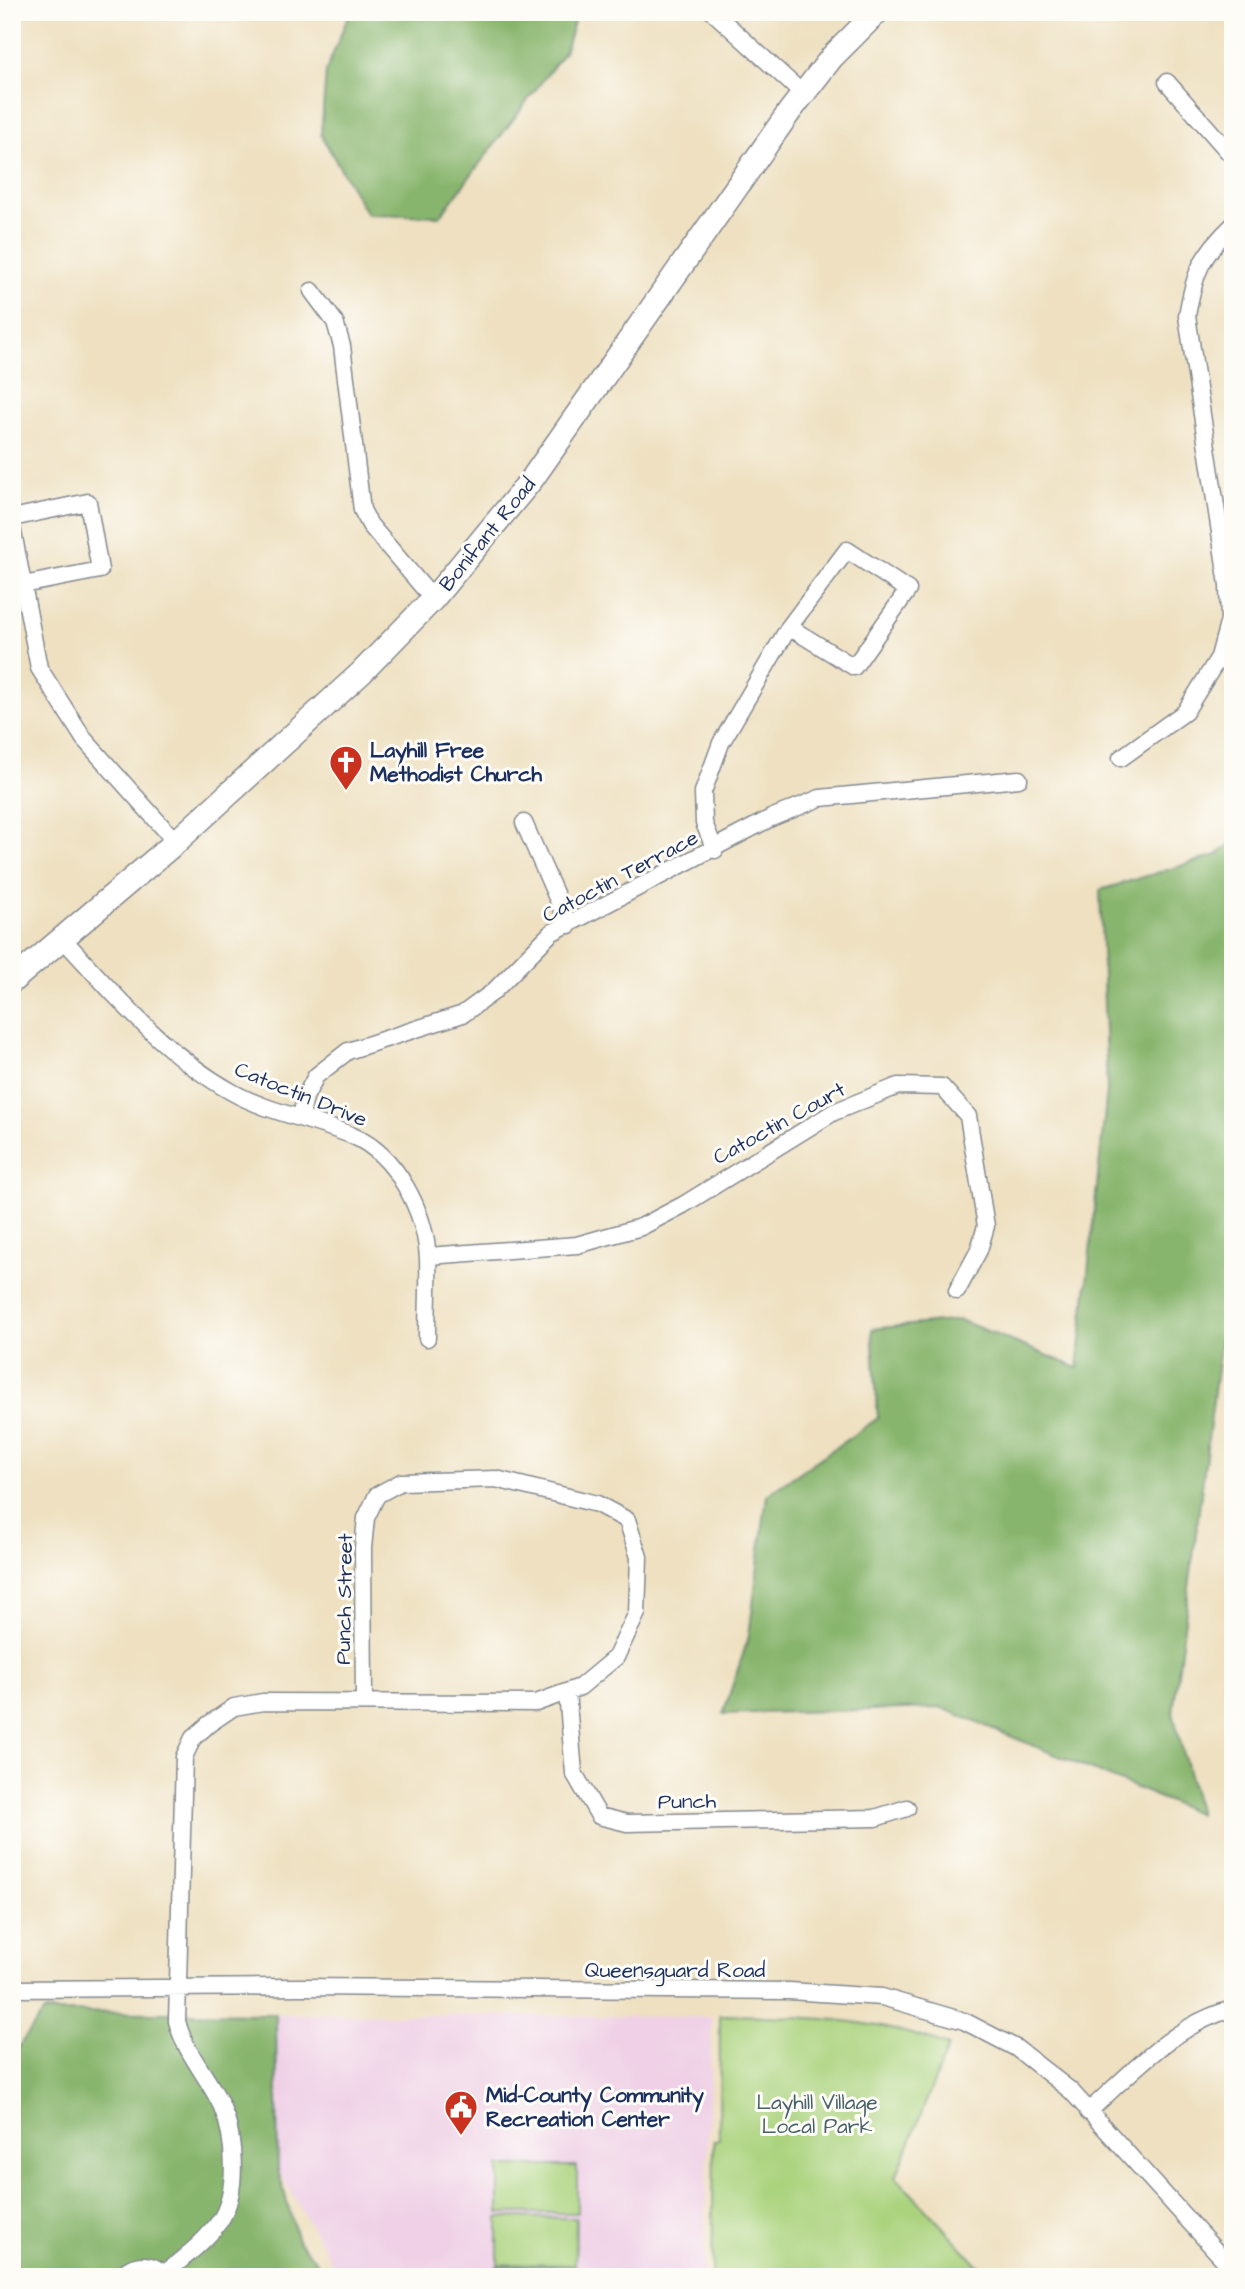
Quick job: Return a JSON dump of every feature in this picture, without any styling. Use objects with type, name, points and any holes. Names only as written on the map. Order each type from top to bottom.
[{"type":"main road","name":"Bonifant Road","points":[[12,981],[176,842],[361,673],[433,599],[532,479],[803,94],[832,57],[877,12]]},
{"type":"street","points":[[713,12],[803,94]]},
{"type":"street","points":[[1167,82],[1233,158]]},
{"type":"street","points":[[1121,758],[1185,712],[1219,657],[1229,620],[1228,585],[1187,316],[1193,280],[1201,261],[1233,225]]},
{"type":"street","points":[[312,291],[335,322],[342,346],[362,510],[370,525],[433,599]]},
{"type":"street","points":[[12,519],[88,502],[100,570],[23,585]]},
{"type":"street","points":[[12,527],[39,668],[84,738],[176,842]]},
{"type":"street","points":[[715,849],[704,823],[703,792],[734,716],[789,627],[847,550],[908,590],[854,667],[789,627]]},
{"type":"street","name":"Catoctin Terrace","points":[[301,1116],[305,1097],[316,1076],[348,1051],[463,1014],[493,992],[551,933],[771,818],[820,798],[1019,779]]},
{"type":"street","points":[[524,823],[569,925]]},
{"type":"street","name":"Catoctin Drive","points":[[63,939],[140,1024],[196,1068],[234,1093],[356,1137],[377,1151],[404,1181],[423,1229],[428,1256],[427,1338]]},
{"type":"street","name":"Catoctin Court","points":[[428,1256],[577,1245],[641,1227],[683,1205],[834,1112],[898,1086],[942,1087],[968,1116],[986,1226],[979,1250],[957,1291]]},
{"type":"street","name":"Punch Street","points":[[165,2275],[195,2249],[221,2220],[233,2181],[228,2125],[222,2106],[182,2040],[177,2021],[184,1756],[193,1738],[234,1707],[263,1702],[536,1703],[580,1687],[616,1657],[637,1613],[639,1557],[627,1520],[597,1504],[496,1479],[401,1482],[377,1495],[366,1518],[363,1548],[365,1702]]},
{"type":"street","name":"Punch","points":[[566,1692],[574,1773],[598,1816],[627,1823],[875,1818],[907,1808]]},
{"type":"street","name":"Queensguard Road","points":[[12,1989],[177,1986],[789,1992],[882,1997],[964,2021],[1016,2048],[1071,2091],[1233,2270]]},
{"type":"street","points":[[1088,2112],[1149,2056],[1207,2015],[1233,2009]]},
{"type":"street","points":[[120,2277],[140,2265],[157,2268],[165,2275]]},
{"type":"shaded area","points":[[276,2014],[712,2017],[704,2277],[340,2277],[278,2170]]},
{"type":"green space","points":[[350,12],[577,12],[565,51],[440,216],[367,214],[321,135],[326,71]]},
{"type":"green space","points":[[1233,842],[1233,1274],[1227,1291],[1173,1713],[1199,1814],[942,1708],[723,1714],[749,1636],[767,1495],[878,1418],[872,1329],[960,1320],[1078,1368],[1107,1090],[1100,890],[1217,855]]},
{"type":"green space","points":[[44,2012],[276,2014],[278,2170],[298,2241],[330,2277],[12,2277],[12,2129],[18,2047]]},
{"type":"green space","name":"Layhill Village Local Park","points":[[720,2015],[836,2020],[892,2029],[948,2046],[896,2177],[989,2277],[712,2277],[714,2141],[719,2140]]},
{"type":"green space","points":[[499,2166],[577,2166],[577,2213],[499,2213]]},
{"type":"green space","points":[[498,2217],[576,2218],[575,2265],[498,2264]]},
{"type":"green space","points":[[497,2266],[575,2266],[575,2277],[497,2277]]},
{"type":"place","name":"Layhill Free Methodist Church","points":[[346,792]]},
{"type":"place","name":"Mid-County Community Recreation Center","points":[[461,2137]]}]
